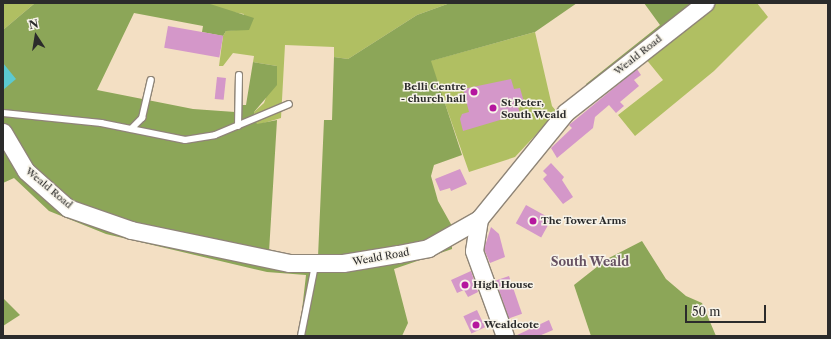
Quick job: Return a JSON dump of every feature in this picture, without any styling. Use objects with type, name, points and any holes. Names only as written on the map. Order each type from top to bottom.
[{"type":"street","name":"Weald Road","points":[[3,132],[26,172],[68,208],[131,230],[262,259],[316,263],[343,263],[398,254],[428,248],[479,219],[566,112],[705,3]]},
{"type":"street","points":[[479,219],[474,251],[505,336]]},
{"type":"street","points":[[442,240],[474,251]]},
{"type":"lane","points":[[238,126],[239,75]]},
{"type":"lane","points":[[131,129],[142,118],[151,80]]},
{"type":"lane","points":[[3,113],[131,129],[185,140],[238,126],[289,104]]},
{"type":"lane","points":[[301,336],[316,263]]},
{"type":"green space","points":[[3,3],[35,3],[3,30]]},
{"type":"green space","points":[[35,3],[207,3],[254,18],[249,30],[226,31],[223,36],[202,32],[203,26],[134,13],[97,90],[193,109],[235,112],[240,105],[246,105],[253,62],[277,66],[277,85],[254,112],[257,124],[277,120],[269,252],[293,257],[318,257],[324,120],[332,120],[334,57],[348,59],[417,15],[450,3],[577,3],[535,32],[431,61],[462,155],[434,165],[431,176],[438,201],[452,226],[452,249],[394,269],[408,323],[402,336],[299,336],[306,275],[267,272],[106,234],[49,211],[14,178],[3,183],[3,30]]},
{"type":"green space","points":[[207,3],[450,3],[417,15],[348,59],[334,57],[334,47],[285,45],[281,118],[257,125],[254,112],[264,103],[277,66],[253,62],[254,56],[233,53],[223,66],[219,66],[223,36],[226,31],[236,30],[244,14],[220,10]]},
{"type":"green space","points":[[644,3],[705,3],[587,95],[586,84],[660,25]]},
{"type":"green space","points":[[705,3],[757,3],[768,17],[714,71],[635,136],[618,115],[663,80],[641,53]]},
{"type":"green space","points":[[535,32],[552,106],[557,112],[515,157],[469,172],[430,61]]},
{"type":"green space","points":[[642,241],[666,279],[686,296],[702,303],[716,336],[591,336],[574,285],[607,259]]},
{"type":"green space","points":[[3,298],[20,315],[3,326]]},
{"type":"water","points":[[3,63],[16,79],[3,90]]},
{"type":"building","points":[[168,26],[223,36],[219,57],[164,48]]},
{"type":"building","points":[[637,69],[641,75],[634,80],[639,86],[620,102],[624,106],[616,113],[609,105],[595,117],[593,128],[557,158],[551,148],[572,128],[569,125]]},
{"type":"building","points":[[217,77],[226,78],[224,100],[215,99]]},
{"type":"building","name":"St Peter, South Weald","points":[[511,79],[514,89],[520,88],[524,102],[517,103],[520,114],[463,131],[460,119],[462,114],[469,112],[463,89]]},
{"type":"building","points":[[551,163],[564,177],[562,180],[573,197],[563,204],[543,179],[547,175],[543,171]]},
{"type":"building","points":[[460,169],[467,184],[451,191],[450,188],[440,191],[435,179]]},
{"type":"building","name":"The Tower Arms","points":[[526,205],[551,219],[541,237],[516,223]]},
{"type":"building","points":[[491,227],[499,234],[505,257],[490,263],[484,249]]},
{"type":"building","name":"High House","points":[[471,271],[478,292],[468,297],[464,290],[457,293],[451,280]]},
{"type":"building","points":[[509,276],[522,314],[509,318],[496,281]]},
{"type":"building","points":[[477,310],[485,327],[471,334],[463,316]]},
{"type":"building","points":[[549,320],[553,330],[539,336],[515,336]]},
{"type":"place","name":"Belli Centre - church hall","points":[[474,92]]},
{"type":"place","name":"St Peter, South Weald","points":[[493,108]]},
{"type":"place","name":"The Tower Arms","points":[[533,221]]},
{"type":"place","name":"High House","points":[[465,285]]},
{"type":"place","name":"Wealdcote","points":[[476,325]]},
{"type":"district","name":"South Weald","points":[[590,262]]}]
